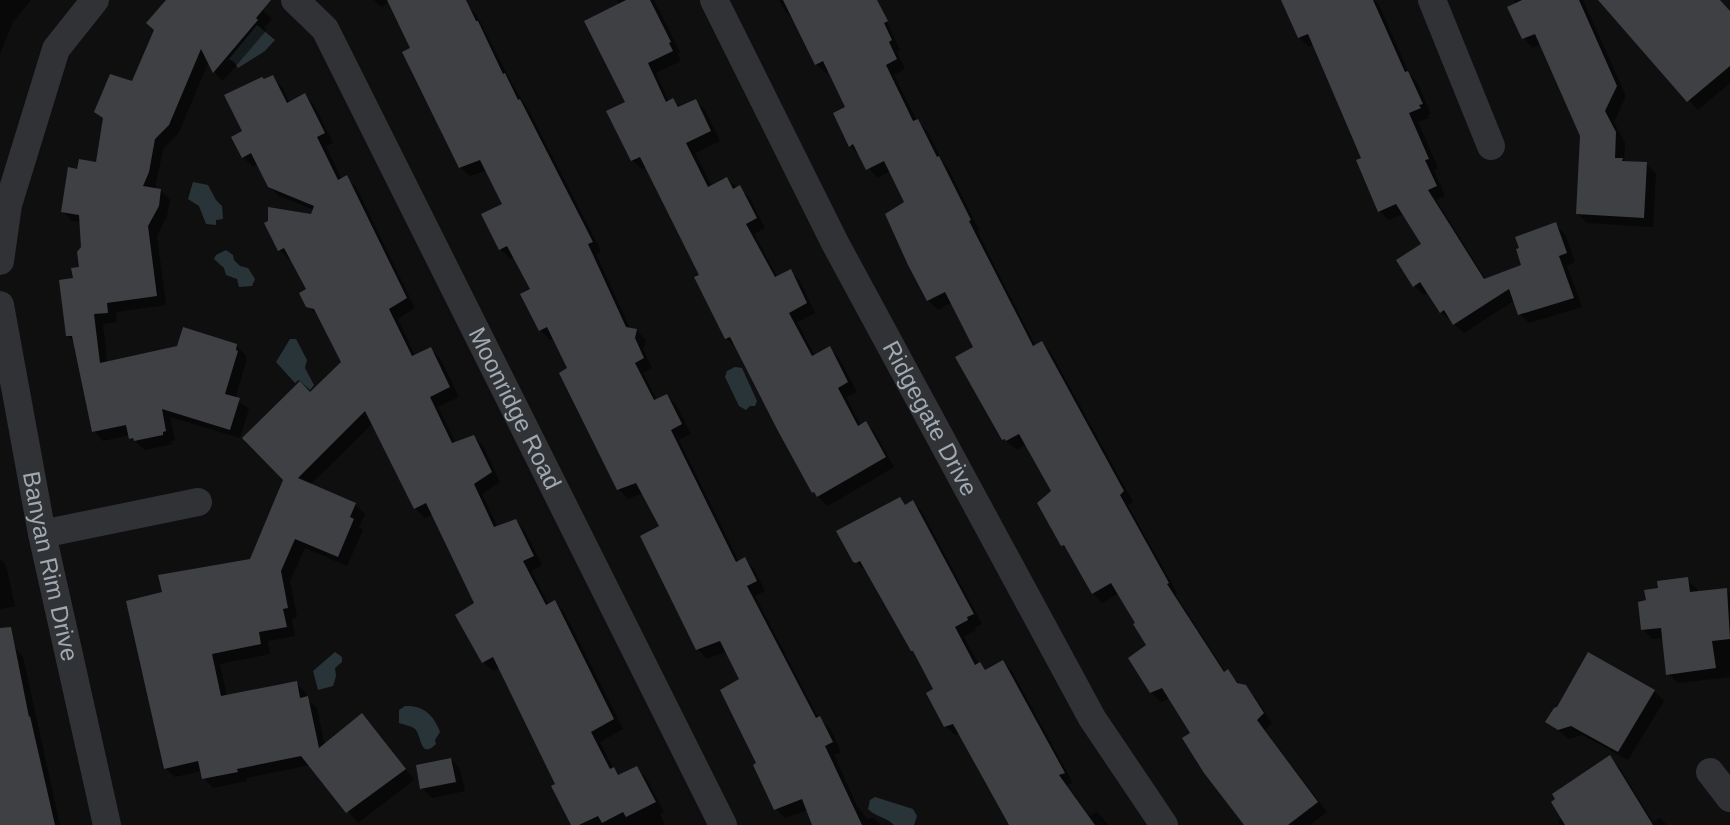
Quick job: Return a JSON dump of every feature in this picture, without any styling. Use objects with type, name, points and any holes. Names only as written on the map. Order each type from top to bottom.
[{"type":"street","points":[[0,261],[8,205],[56,49],[95,0]]},
{"type":"street","name":"Moonridge Road","points":[[295,0],[325,29],[723,825]]},
{"type":"street","name":"Ridgegate Drive","points":[[714,0],[835,243],[1091,718],[1164,825]]},
{"type":"street","points":[[1432,0],[1491,146]]},
{"type":"street","name":"Banyan Rim Drive","points":[[0,305],[42,534],[107,825]]},
{"type":"street","points":[[42,534],[198,502]]},
{"type":"street","points":[[1710,772],[1730,798]]},
{"type":"shaded area","points":[[257,25],[275,40],[265,51],[238,68],[229,59]]},
{"type":"shaded area","points":[[193,182],[208,185],[222,206],[223,219],[216,220],[216,225],[206,224],[199,206],[188,199]]},
{"type":"shaded area","points":[[226,250],[240,266],[248,268],[255,279],[252,286],[239,287],[237,279],[226,275],[224,268],[214,259]]},
{"type":"shaded area","points":[[290,339],[296,339],[307,360],[305,368],[314,385],[310,390],[299,380],[295,383],[276,362]]},
{"type":"shaded area","points":[[735,367],[742,368],[757,401],[755,406],[746,410],[739,406],[725,377],[727,371]]},
{"type":"shaded area","points":[[335,652],[342,657],[342,662],[335,668],[333,686],[318,690],[313,671]]},
{"type":"shaded area","points":[[405,706],[422,709],[435,721],[440,732],[435,740],[436,744],[431,748],[424,748],[415,729],[399,723],[399,710]]},
{"type":"shaded area","points":[[875,797],[913,809],[917,816],[914,825],[894,825],[871,812],[868,809],[870,800]]},
{"type":"building","points":[[166,0],[271,0],[256,18],[258,20],[213,73],[201,49],[169,125],[155,139],[149,172],[143,186],[161,189],[159,206],[148,226],[157,296],[107,303],[108,313],[94,314],[100,363],[177,346],[183,327],[237,344],[238,351],[225,394],[240,398],[230,430],[162,409],[166,431],[163,435],[134,441],[133,438],[129,439],[126,425],[92,432],[72,336],[66,336],[59,280],[73,278],[71,268],[79,267],[79,215],[61,212],[68,167],[77,169],[79,159],[96,162],[103,118],[94,112],[110,74],[132,81],[154,30],[146,23]]},
{"type":"building","points":[[387,0],[466,0],[593,242],[588,244],[626,327],[637,329],[635,338],[644,358],[635,363],[654,400],[667,394],[682,424],[671,430],[736,562],[745,557],[757,581],[747,586],[816,718],[820,716],[833,742],[825,746],[862,825],[812,825],[802,799],[774,810],[753,765],[756,763],[720,690],[739,679],[720,641],[696,650],[640,536],[659,526],[636,483],[617,490],[559,373],[567,368],[547,327],[539,331],[520,294],[530,289],[507,246],[499,250],[481,214],[502,204],[480,160],[459,168],[402,52],[410,48]]},
{"type":"building","points":[[626,0],[650,0],[671,42],[669,43],[673,51],[648,63],[666,102],[673,98],[678,107],[696,99],[711,131],[686,143],[708,187],[727,177],[733,189],[740,185],[757,218],[746,224],[775,277],[791,269],[807,303],[789,313],[812,356],[830,346],[848,382],[838,388],[858,426],[866,421],[886,457],[817,497],[812,493],[778,431],[730,337],[725,339],[694,277],[699,275],[640,157],[631,161],[606,111],[625,102],[584,21]]},
{"type":"building","points":[[783,0],[877,0],[888,21],[884,23],[897,59],[886,65],[913,121],[918,119],[937,157],[939,156],[1033,346],[1042,341],[1124,491],[1120,495],[1169,583],[1167,584],[1224,672],[1228,669],[1237,683],[1246,685],[1264,713],[1257,720],[1318,802],[1288,825],[1244,825],[1204,773],[1182,738],[1190,733],[1162,688],[1150,693],[1128,658],[1146,645],[1133,624],[1135,623],[1111,583],[1092,594],[1064,545],[1061,546],[1037,503],[1051,491],[1019,434],[1006,441],[1002,440],[955,357],[973,347],[945,292],[927,301],[908,265],[885,214],[904,202],[884,161],[866,170],[853,144],[849,147],[833,113],[845,107],[823,61],[815,65]]},
{"type":"building","points":[[1281,0],[1373,0],[1405,72],[1408,71],[1423,104],[1419,105],[1421,108],[1409,113],[1429,159],[1425,160],[1437,186],[1428,190],[1484,279],[1521,265],[1515,237],[1556,222],[1567,253],[1559,256],[1574,298],[1518,315],[1509,289],[1453,325],[1444,310],[1440,313],[1420,282],[1413,287],[1396,260],[1421,244],[1396,204],[1378,212],[1356,160],[1361,158],[1308,34],[1298,38]]},
{"type":"building","points":[[1522,0],[1579,0],[1617,86],[1605,111],[1616,132],[1615,158],[1623,158],[1622,161],[1647,162],[1644,218],[1576,214],[1580,136],[1535,34],[1522,39],[1507,7]]},
{"type":"building","points":[[1598,0],[1720,0],[1730,11],[1730,66],[1687,102]]},
{"type":"building","points":[[273,75],[287,103],[305,93],[325,133],[317,137],[338,180],[347,175],[407,298],[389,309],[412,356],[431,347],[450,387],[430,397],[452,443],[474,435],[492,472],[474,484],[494,527],[516,519],[534,556],[523,561],[546,605],[555,600],[614,719],[591,732],[610,769],[614,767],[618,775],[637,766],[656,802],[626,817],[623,812],[602,823],[598,816],[579,825],[571,825],[551,786],[555,784],[493,657],[482,663],[455,615],[474,603],[426,503],[414,509],[365,411],[298,478],[356,503],[350,517],[354,519],[338,557],[295,539],[281,571],[288,608],[283,609],[287,627],[259,632],[261,644],[212,654],[221,696],[297,681],[300,698],[308,696],[319,748],[362,713],[406,769],[346,813],[301,756],[202,779],[198,761],[164,769],[126,601],[162,592],[158,575],[250,559],[283,480],[242,438],[300,381],[310,392],[341,362],[314,309],[306,307],[299,293],[306,289],[284,248],[278,251],[264,223],[268,221],[268,207],[311,214],[314,206],[268,187],[251,153],[242,158],[231,137],[242,131],[224,95],[262,77],[264,79]]},
{"type":"building","points":[[900,497],[905,505],[913,500],[974,614],[955,627],[975,665],[980,662],[985,670],[1003,660],[1065,773],[1059,775],[1095,825],[1009,825],[953,724],[944,727],[926,693],[933,689],[913,651],[860,561],[853,562],[836,531]]},
{"type":"building","points":[[1688,577],[1690,592],[1727,588],[1730,639],[1712,641],[1716,668],[1666,675],[1661,628],[1641,630],[1638,602],[1646,600],[1644,590],[1658,588],[1657,581]]},
{"type":"building","points":[[11,627],[55,825],[0,825],[0,628]]},
{"type":"building","points":[[1588,652],[1655,690],[1618,752],[1571,726],[1558,730],[1545,722],[1557,707]]},
{"type":"building","points":[[1610,755],[1653,825],[1565,825],[1551,802],[1555,799],[1552,794]]},
{"type":"building","points":[[451,758],[456,782],[420,789],[416,765]]}]
